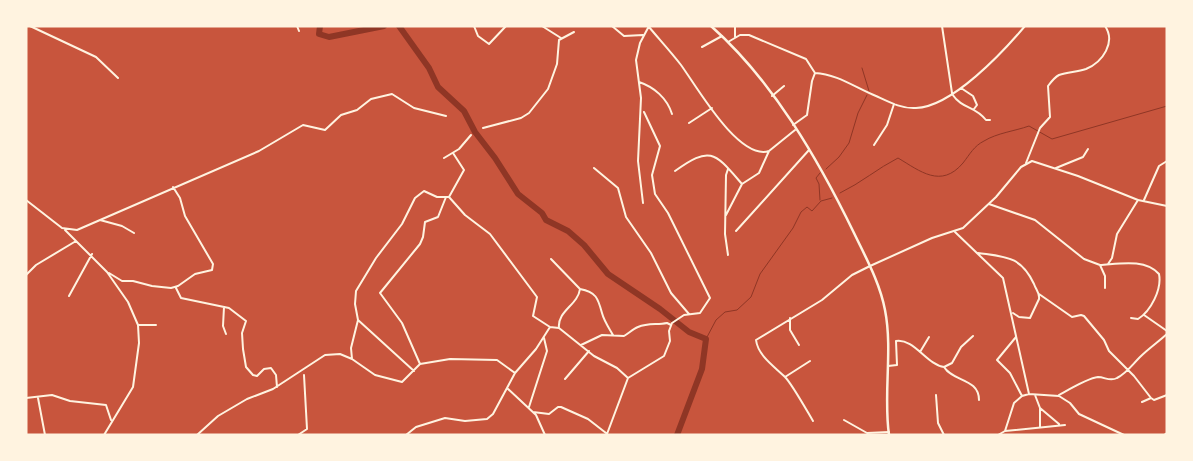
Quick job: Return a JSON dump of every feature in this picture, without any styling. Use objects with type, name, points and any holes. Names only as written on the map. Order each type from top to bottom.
[{"type":"highway","points":[[711,26],[728,42],[793,125],[842,208],[870,266],[885,310],[889,434]]},
{"type":"street","points":[[30,26],[96,57],[118,78]]},
{"type":"street","points":[[297,26],[299,31]]},
{"type":"street","points":[[474,26],[478,36],[489,44],[506,26]]},
{"type":"street","points":[[542,26],[560,38]]},
{"type":"street","points":[[612,26],[624,36],[643,35]]},
{"type":"street","points":[[643,203],[638,161],[642,112],[636,60],[643,35],[649,26],[681,65],[724,126],[752,150],[761,153],[769,150],[795,130]]},
{"type":"street","points":[[735,26],[735,37]]},
{"type":"street","points":[[942,26],[949,61],[952,94],[960,105],[974,109],[986,120],[990,120]]},
{"type":"street","points":[[728,42],[735,37],[749,34],[806,59],[815,73],[833,76],[894,104],[916,108],[924,107],[952,94],[998,58],[1025,26]]},
{"type":"street","points":[[813,421],[785,377],[776,371],[756,340],[822,300],[844,281],[870,266],[932,238],[963,228],[989,204],[1026,162],[1040,128],[1050,116],[1048,86],[1059,75],[1084,70],[1100,59],[1110,39],[1110,33],[1105,26]]},
{"type":"street","points":[[560,38],[574,32]]},
{"type":"street","points":[[702,47],[722,36]]},
{"type":"street","points":[[484,128],[521,118],[529,113],[548,89],[558,64],[560,38]]},
{"type":"street","points":[[793,125],[807,115],[815,73]]},
{"type":"street","points":[[639,82],[655,90],[670,106],[672,114]]},
{"type":"street","points":[[772,96],[784,86]]},
{"type":"street","points":[[960,87],[974,96],[977,105],[974,109]]},
{"type":"street","points":[[65,230],[81,229],[259,150],[304,125],[321,131],[328,129],[341,115],[357,110],[371,99],[381,95],[392,94],[414,108],[446,116]]},
{"type":"street","points":[[874,145],[887,124],[894,104]]},
{"type":"street","points":[[689,123],[712,108]]},
{"type":"street","points":[[533,412],[549,414],[558,407],[561,407],[588,419],[607,434],[628,378],[664,356],[670,341],[671,325],[680,317],[704,310],[710,302],[710,295],[656,194],[652,175],[660,146],[644,112]]},
{"type":"street","points":[[444,158],[453,153],[471,135]]},
{"type":"street","points":[[1056,168],[1083,157],[1088,149]]},
{"type":"street","points":[[726,215],[742,184],[759,173],[769,150]]},
{"type":"street","points":[[736,231],[809,150]]},
{"type":"street","points":[[420,364],[402,323],[380,293],[417,248],[423,237],[424,222],[438,217],[464,170],[453,153]]},
{"type":"street","points":[[675,171],[690,160],[705,154],[718,159],[742,184]]},
{"type":"street","points":[[1026,162],[1037,161],[1138,200],[1167,206]]},
{"type":"street","points":[[1144,200],[1159,166],[1167,161]]},
{"type":"street","points":[[594,168],[618,188],[626,217],[648,247],[671,293],[689,314]]},
{"type":"street","points":[[728,169],[726,174],[725,234],[728,256]]},
{"type":"street","points":[[107,272],[122,281],[176,288],[192,276],[211,272],[213,267],[185,216],[180,198],[173,187]]},
{"type":"street","points":[[352,359],[351,348],[358,320],[355,304],[356,291],[376,258],[402,224],[415,198],[424,191],[437,197],[448,197],[465,215],[486,230],[511,260],[538,299],[533,309],[533,316],[550,327],[559,328],[604,362],[617,368],[628,378]]},
{"type":"street","points":[[26,200],[92,254],[128,302],[138,325],[139,343],[134,387],[104,435]]},
{"type":"street","points":[[1108,264],[1112,258],[1117,234],[1138,200]]},
{"type":"street","points":[[26,207],[30,203]]},
{"type":"street","points":[[989,204],[1035,220],[1084,259],[1100,265],[1139,264],[1159,274],[1160,283],[1152,303],[1144,314],[1138,318],[1131,318]]},
{"type":"street","points":[[100,220],[122,226],[134,233]]},
{"type":"street","points":[[955,232],[1003,278],[1013,313],[1016,337],[1030,394]]},
{"type":"street","points":[[26,275],[41,262],[76,241]]},
{"type":"street","points":[[978,252],[1008,257],[1020,263],[1028,272],[1039,294],[1072,317],[1084,316],[1104,340],[1109,351],[1150,398],[1154,400],[1166,395]]},
{"type":"street","points":[[69,296],[92,254]]},
{"type":"street","points":[[551,258],[580,289],[590,291],[599,299],[602,313],[613,335]]},
{"type":"street","points":[[1100,265],[1106,276],[1105,288]]},
{"type":"street","points":[[176,288],[178,296],[182,299],[233,309],[246,321],[242,335],[248,370],[257,376],[264,369],[271,368],[276,374],[277,387]]},
{"type":"street","points":[[559,328],[560,316],[576,298],[580,289]]},
{"type":"street","points":[[1013,313],[1019,317],[1030,318],[1039,299],[1039,294]]},
{"type":"street","points":[[224,306],[223,326],[226,334]]},
{"type":"street","points":[[1058,396],[1070,388],[1094,378],[1114,380],[1128,371],[1140,357],[1167,333],[1144,314]]},
{"type":"street","points":[[790,318],[790,330],[799,345]]},
{"type":"street","points":[[358,320],[414,371]]},
{"type":"street","points":[[581,344],[599,336],[624,336],[635,328],[646,324],[657,326],[667,322],[671,325]]},
{"type":"street","points":[[138,325],[156,325]]},
{"type":"street","points":[[406,435],[416,427],[445,418],[482,421],[487,419],[493,414],[515,373],[550,327]]},
{"type":"street","points":[[944,368],[952,363],[961,347],[973,336]]},
{"type":"street","points":[[529,407],[547,351],[544,337]]},
{"type":"street","points":[[920,352],[928,337]]},
{"type":"street","points":[[1016,337],[997,360],[1010,373],[1022,396]]},
{"type":"street","points":[[888,366],[897,365],[896,341],[900,340],[920,352],[932,363],[944,368],[950,375],[969,382],[978,394],[979,400]]},
{"type":"street","points":[[564,379],[589,351]]},
{"type":"street","points":[[197,435],[218,416],[247,399],[277,387],[325,355],[340,354],[352,359],[375,375],[393,381],[406,380],[420,364],[450,359],[497,360],[515,373]]},
{"type":"street","points":[[785,377],[810,361]]},
{"type":"street","points":[[298,435],[308,429],[309,425],[305,412],[304,375]]},
{"type":"street","points":[[507,388],[533,412],[544,435]]},
{"type":"street","points":[[1004,431],[1011,408],[1022,396],[1030,394],[1058,396],[1070,403],[1080,414],[1124,435]]},
{"type":"street","points":[[26,398],[52,395],[70,401],[106,405],[111,421]]},
{"type":"street","points":[[936,395],[938,423],[944,435]]},
{"type":"street","points":[[1035,395],[1040,408],[1040,427]]},
{"type":"street","points":[[38,397],[44,435]]},
{"type":"street","points":[[1142,402],[1150,398]]},
{"type":"street","points":[[1040,408],[1059,425]]},
{"type":"street","points":[[844,420],[867,433],[889,434]]},
{"type":"street","points":[[998,435],[1004,431],[1065,425]]},
{"type":"waterway","points":[[320,26],[319,34],[329,37],[384,26]]},
{"type":"waterway","points":[[399,26],[429,68],[438,87],[464,111],[475,132],[495,158],[518,194],[542,213],[546,220],[568,231],[584,245],[608,274],[660,309],[689,332],[706,339],[702,369],[677,435]]},
{"type":"waterway","points":[[862,68],[869,91]]},
{"type":"waterway","points":[[826,169],[839,157],[849,143],[858,113],[867,95]]},
{"type":"waterway","points":[[840,193],[898,158],[930,175],[947,175],[955,171],[977,145],[1000,134],[1029,126],[1052,139],[1167,106]]},
{"type":"waterway","points":[[820,173],[816,178],[819,184],[820,200]]},
{"type":"waterway","points":[[706,339],[716,320],[725,312],[737,310],[751,297],[760,274],[793,228],[801,212],[807,207],[812,211],[821,201],[832,198]]}]
